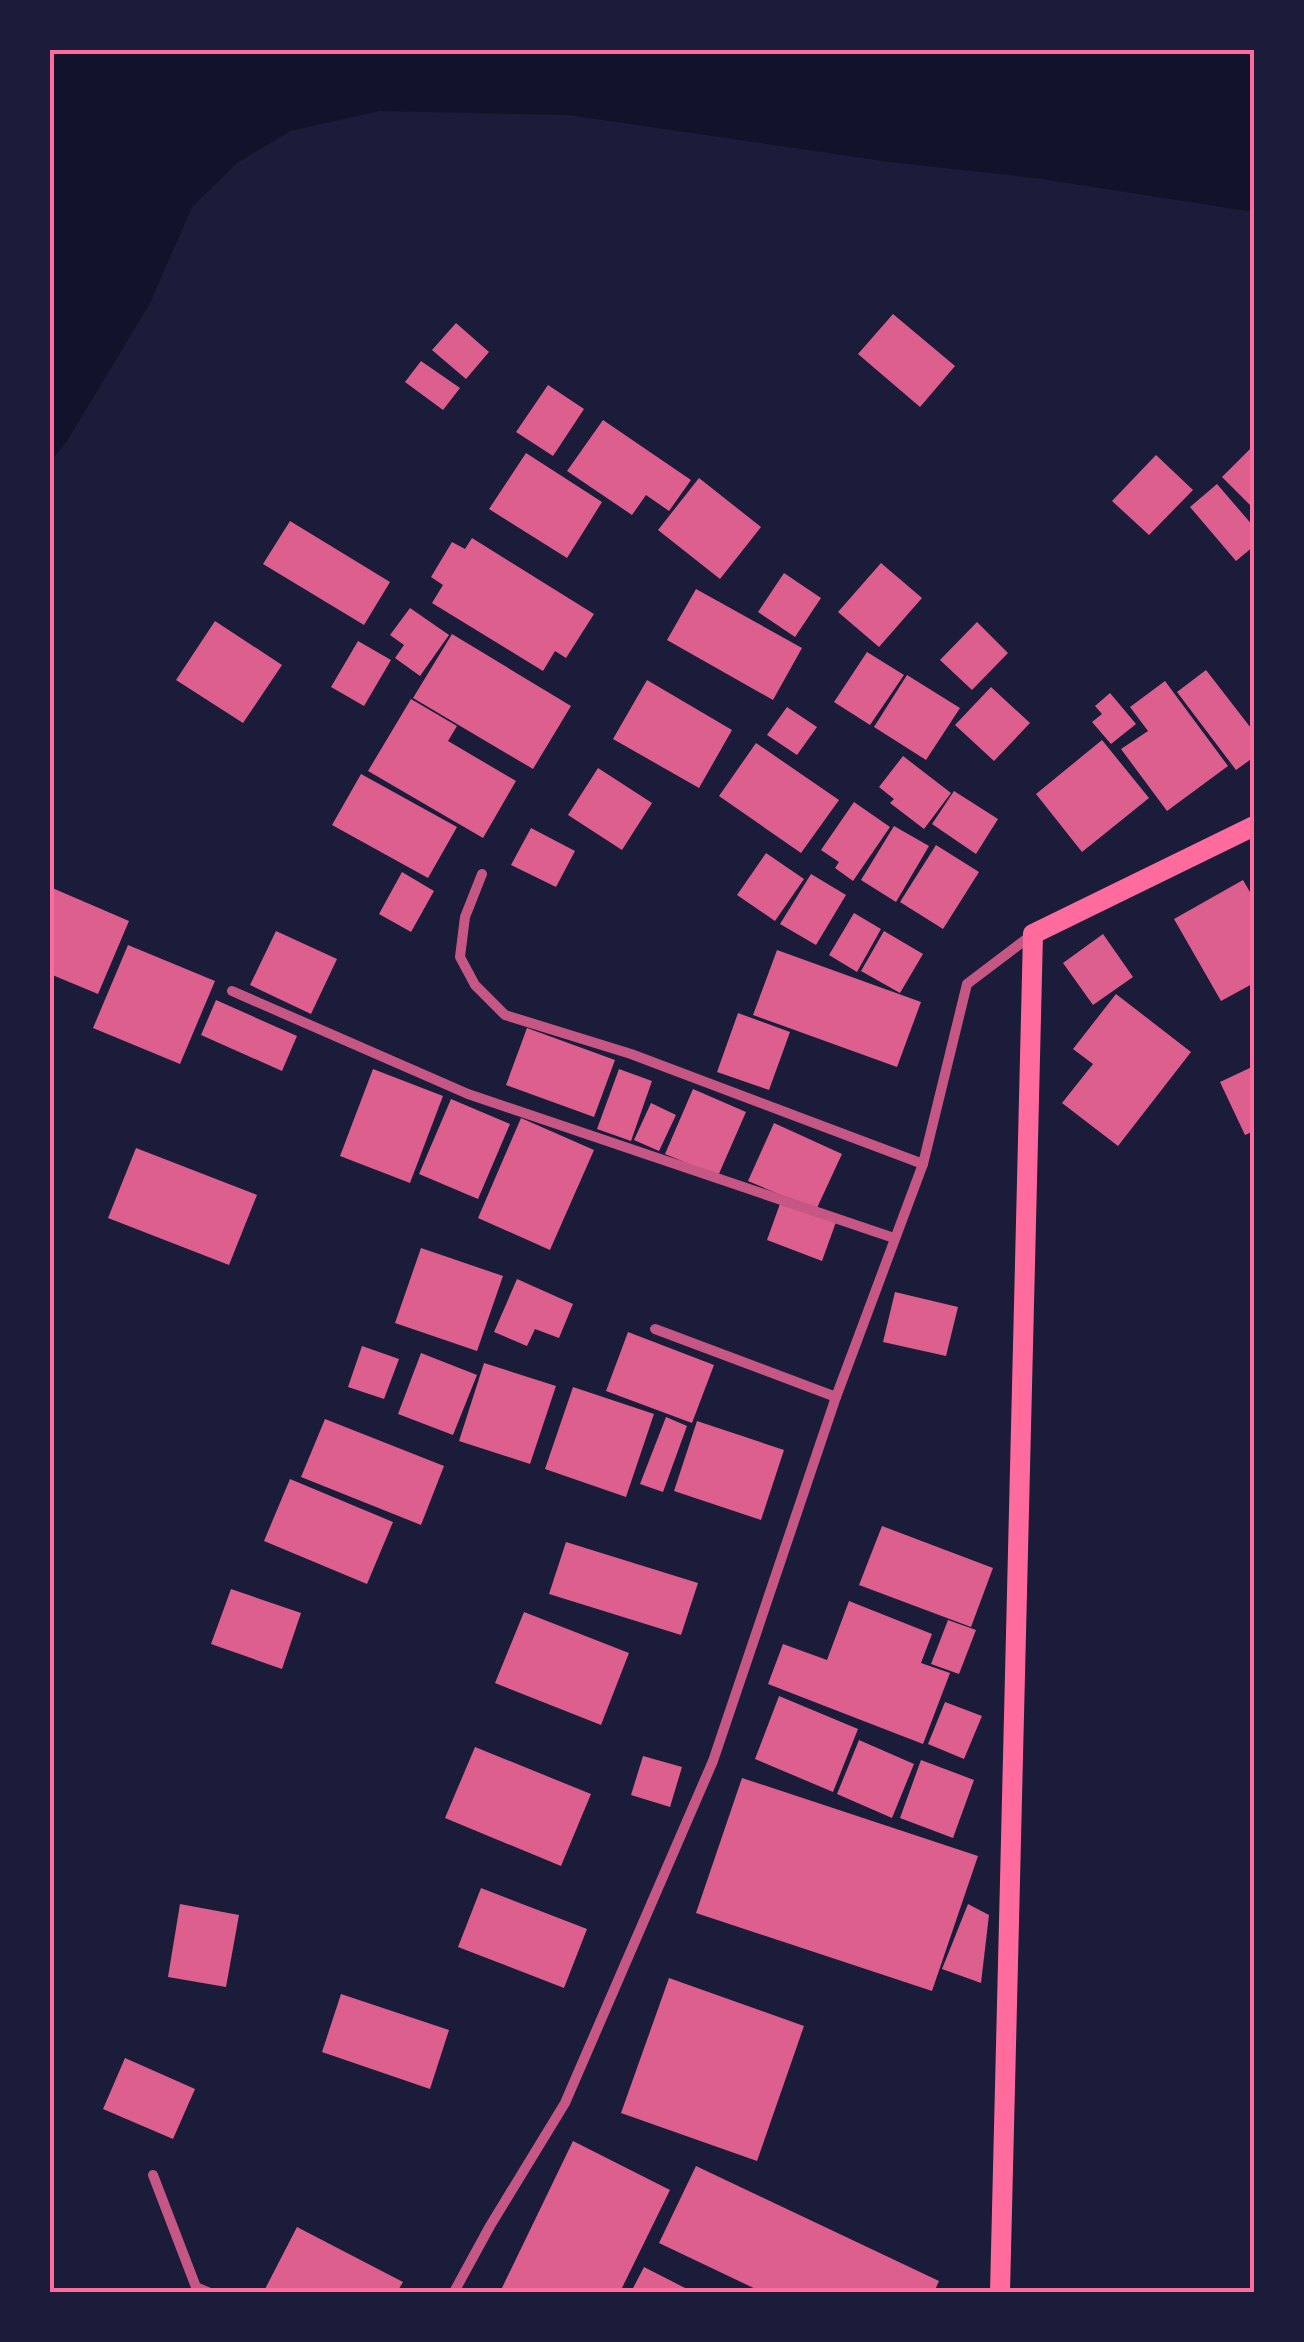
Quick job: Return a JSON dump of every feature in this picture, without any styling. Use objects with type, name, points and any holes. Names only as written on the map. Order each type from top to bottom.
[{"type":"main road","points":[[1000,2292],[1032,934],[1254,826]]},
{"type":"street","points":[[482,874],[465,918],[460,957],[475,985],[504,1015],[631,1054],[923,1164]]},
{"type":"street","points":[[454,2292],[565,2103],[713,1762],[836,1396],[923,1164],[967,984],[1032,934]]},
{"type":"street","points":[[232,991],[468,1094],[894,1238]]},
{"type":"street","points":[[655,1329],[836,1396]]},
{"type":"street","points":[[152,2175],[196,2287],[208,2292]]},
{"type":"shaded area","points":[[50,50],[1254,50],[1254,212],[1035,178],[890,162],[568,115],[380,111],[290,131],[237,163],[192,207],[150,303],[67,441],[50,462]]},
{"type":"building","points":[[893,314],[955,366],[920,407],[858,354]]},
{"type":"building","points":[[456,323],[489,352],[466,379],[432,350]]},
{"type":"building","points":[[421,361],[460,388],[443,410],[405,382]]},
{"type":"building","points":[[548,385],[584,409],[553,456],[516,432]]},
{"type":"building","points":[[603,420],[691,480],[669,511],[646,495],[632,515],[567,471]]},
{"type":"building","points":[[1254,445],[1254,505],[1252,507],[1222,477]]},
{"type":"building","points":[[526,453],[602,502],[567,558],[489,509]]},
{"type":"building","points":[[1156,455],[1193,490],[1149,535],[1112,501]]},
{"type":"building","points":[[699,478],[761,527],[720,579],[658,530]]},
{"type":"building","points":[[1217,484],[1254,527],[1254,546],[1236,561],[1190,507]]},
{"type":"building","points":[[290,521],[390,582],[364,625],[263,564]]},
{"type":"building","points":[[472,538],[594,614],[566,658],[555,651],[543,671],[432,603],[443,585],[431,577],[452,542],[465,549]]},
{"type":"building","points":[[881,563],[922,598],[879,647],[838,612]]},
{"type":"building","points":[[784,573],[821,598],[795,637],[758,612]]},
{"type":"building","points":[[696,589],[802,648],[773,700],[667,640]]},
{"type":"building","points":[[410,608],[449,635],[420,676],[395,658],[404,645],[390,635]]},
{"type":"building","points":[[215,621],[282,665],[243,723],[176,680]]},
{"type":"building","points":[[977,622],[1008,653],[972,690],[940,660]]},
{"type":"building","points":[[452,634],[571,706],[533,769],[413,698]]},
{"type":"building","points":[[358,641],[391,660],[364,706],[331,687]]},
{"type":"building","points":[[867,652],[904,675],[870,725],[834,702]]},
{"type":"building","points":[[1206,670],[1254,732],[1254,757],[1236,770],[1177,692]]},
{"type":"building","points":[[907,675],[960,708],[926,760],[874,727]]},
{"type":"building","points":[[647,680],[732,730],[699,788],[613,739]]},
{"type":"building","points":[[1165,681],[1228,766],[1167,811],[1121,749],[1148,731],[1130,707]]},
{"type":"building","points":[[991,687],[1030,723],[994,761],[955,725]]},
{"type":"building","points":[[1110,693],[1136,724],[1111,744],[1092,722],[1102,714],[1095,706]]},
{"type":"building","points":[[411,699],[457,726],[448,741],[516,781],[483,838],[368,771]]},
{"type":"building","points":[[787,707],[817,727],[797,755],[767,735]]},
{"type":"building","points":[[1102,740],[1149,798],[1082,852],[1036,794]]},
{"type":"building","points":[[756,743],[839,800],[801,853],[719,796]]},
{"type":"building","points":[[903,756],[951,793],[924,829],[890,803],[894,799],[879,787]]},
{"type":"building","points":[[598,768],[652,803],[622,850],[568,815]]},
{"type":"building","points":[[361,774],[457,827],[428,878],[332,825]]},
{"type":"building","points":[[954,791],[998,819],[976,854],[932,824]]},
{"type":"building","points":[[854,802],[890,827],[853,881],[835,868],[839,862],[821,850]]},
{"type":"building","points":[[894,826],[929,846],[896,902],[861,880]]},
{"type":"building","points":[[531,828],[575,851],[556,887],[511,865]]},
{"type":"building","points":[[936,845],[979,872],[943,929],[900,902]]},
{"type":"building","points":[[766,853],[804,879],[775,921],[737,895]]},
{"type":"building","points":[[402,872],[434,891],[411,932],[379,914]]},
{"type":"building","points":[[811,874],[846,895],[816,945],[780,924]]},
{"type":"building","points":[[1243,880],[1254,899],[1254,983],[1221,1001],[1174,919]]},
{"type":"building","points":[[50,887],[129,921],[98,994],[50,974]]},
{"type":"building","points":[[854,913],[881,929],[857,972],[829,955]]},
{"type":"building","points":[[276,931],[337,959],[311,1014],[250,985]]},
{"type":"building","points":[[884,931],[923,954],[900,993],[861,971]]},
{"type":"building","points":[[1103,934],[1133,977],[1093,1005],[1063,963]]},
{"type":"building","points":[[128,945],[215,981],[180,1064],[93,1028]]},
{"type":"building","points":[[777,950],[921,1002],[897,1067],[753,1015]]},
{"type":"building","points":[[1116,994],[1191,1052],[1118,1146],[1062,1103],[1093,1064],[1073,1049]]},
{"type":"building","points":[[216,1000],[297,1036],[282,1071],[201,1035]]},
{"type":"building","points":[[738,1013],[790,1032],[769,1090],[717,1072]]},
{"type":"building","points":[[527,1028],[615,1060],[594,1117],[506,1085]]},
{"type":"building","points":[[1254,1066],[1254,1131],[1245,1135],[1220,1082]]},
{"type":"building","points":[[373,1069],[443,1096],[410,1183],[340,1156]]},
{"type":"building","points":[[619,1069],[652,1081],[631,1141],[597,1129]]},
{"type":"building","points":[[693,1089],[746,1112],[718,1176],[665,1154]]},
{"type":"building","points":[[451,1099],[510,1124],[478,1199],[419,1174]]},
{"type":"building","points":[[651,1103],[676,1115],[659,1151],[634,1140]]},
{"type":"building","points":[[521,1118],[594,1150],[550,1250],[478,1218]]},
{"type":"building","points":[[774,1123],[842,1154],[816,1210],[748,1181]]},
{"type":"building","points":[[136,1148],[257,1195],[229,1265],[108,1218]]},
{"type":"building","points":[[781,1201],[836,1222],[822,1261],[767,1240]]},
{"type":"building","points":[[421,1248],[503,1276],[477,1351],[395,1323]]},
{"type":"building","points":[[517,1279],[573,1304],[559,1338],[535,1329],[527,1346],[494,1332]]},
{"type":"building","points":[[895,1292],[958,1307],[946,1356],[883,1342]]},
{"type":"building","points":[[628,1332],[714,1365],[692,1423],[606,1391]]},
{"type":"building","points":[[362,1346],[399,1359],[384,1399],[348,1387]]},
{"type":"building","points":[[421,1353],[477,1375],[453,1435],[398,1414]]},
{"type":"building","points":[[484,1363],[556,1386],[530,1464],[459,1441]]},
{"type":"building","points":[[573,1387],[654,1414],[626,1497],[545,1469]]},
{"type":"building","points":[[666,1417],[687,1426],[663,1492],[640,1484]]},
{"type":"building","points":[[325,1419],[444,1466],[421,1525],[301,1477]]},
{"type":"building","points":[[697,1421],[784,1450],[761,1520],[674,1491]]},
{"type":"building","points":[[290,1479],[393,1522],[367,1584],[264,1541]]},
{"type":"building","points":[[882,1526],[993,1568],[971,1627],[859,1585]]},
{"type":"building","points":[[566,1542],[698,1583],[681,1635],[549,1594]]},
{"type":"building","points":[[231,1589],[301,1613],[282,1669],[211,1644]]},
{"type":"building","points":[[849,1601],[932,1634],[921,1663],[950,1673],[923,1744],[768,1684],[783,1644],[827,1660]]},
{"type":"building","points":[[524,1612],[629,1653],[601,1725],[495,1683]]},
{"type":"building","points":[[948,1620],[976,1630],[959,1674],[931,1664]]},
{"type":"building","points":[[779,1696],[858,1729],[833,1792],[755,1759]]},
{"type":"building","points":[[945,1702],[982,1716],[964,1759],[928,1744]]},
{"type":"building","points":[[859,1740],[914,1764],[892,1818],[837,1794]]},
{"type":"building","points":[[475,1747],[591,1794],[561,1866],[445,1818]]},
{"type":"building","points":[[643,1756],[682,1767],[670,1807],[631,1795]]},
{"type":"building","points":[[921,1760],[974,1780],[953,1838],[900,1818]]},
{"type":"building","points":[[742,1778],[978,1856],[932,1991],[696,1913]]},
{"type":"building","points":[[481,1888],[587,1929],[564,1988],[458,1947]]},
{"type":"building","points":[[180,1904],[239,1915],[226,1987],[168,1977]]},
{"type":"building","points":[[968,1904],[989,1915],[981,1983],[942,1969]]},
{"type":"building","points":[[669,1978],[804,2026],[757,2161],[621,2113]]},
{"type":"building","points":[[341,1994],[449,2030],[430,2089],[322,2052]]},
{"type":"building","points":[[125,2058],[195,2089],[173,2139],[103,2109]]},
{"type":"building","points":[[573,2141],[670,2190],[620,2292],[500,2292]]},
{"type":"building","points":[[696,2166],[939,2281],[934,2292],[762,2292],[659,2243]]},
{"type":"building","points":[[297,2227],[403,2282],[397,2292],[264,2291]]},
{"type":"building","points":[[644,2267],[693,2292],[631,2292]]}]
